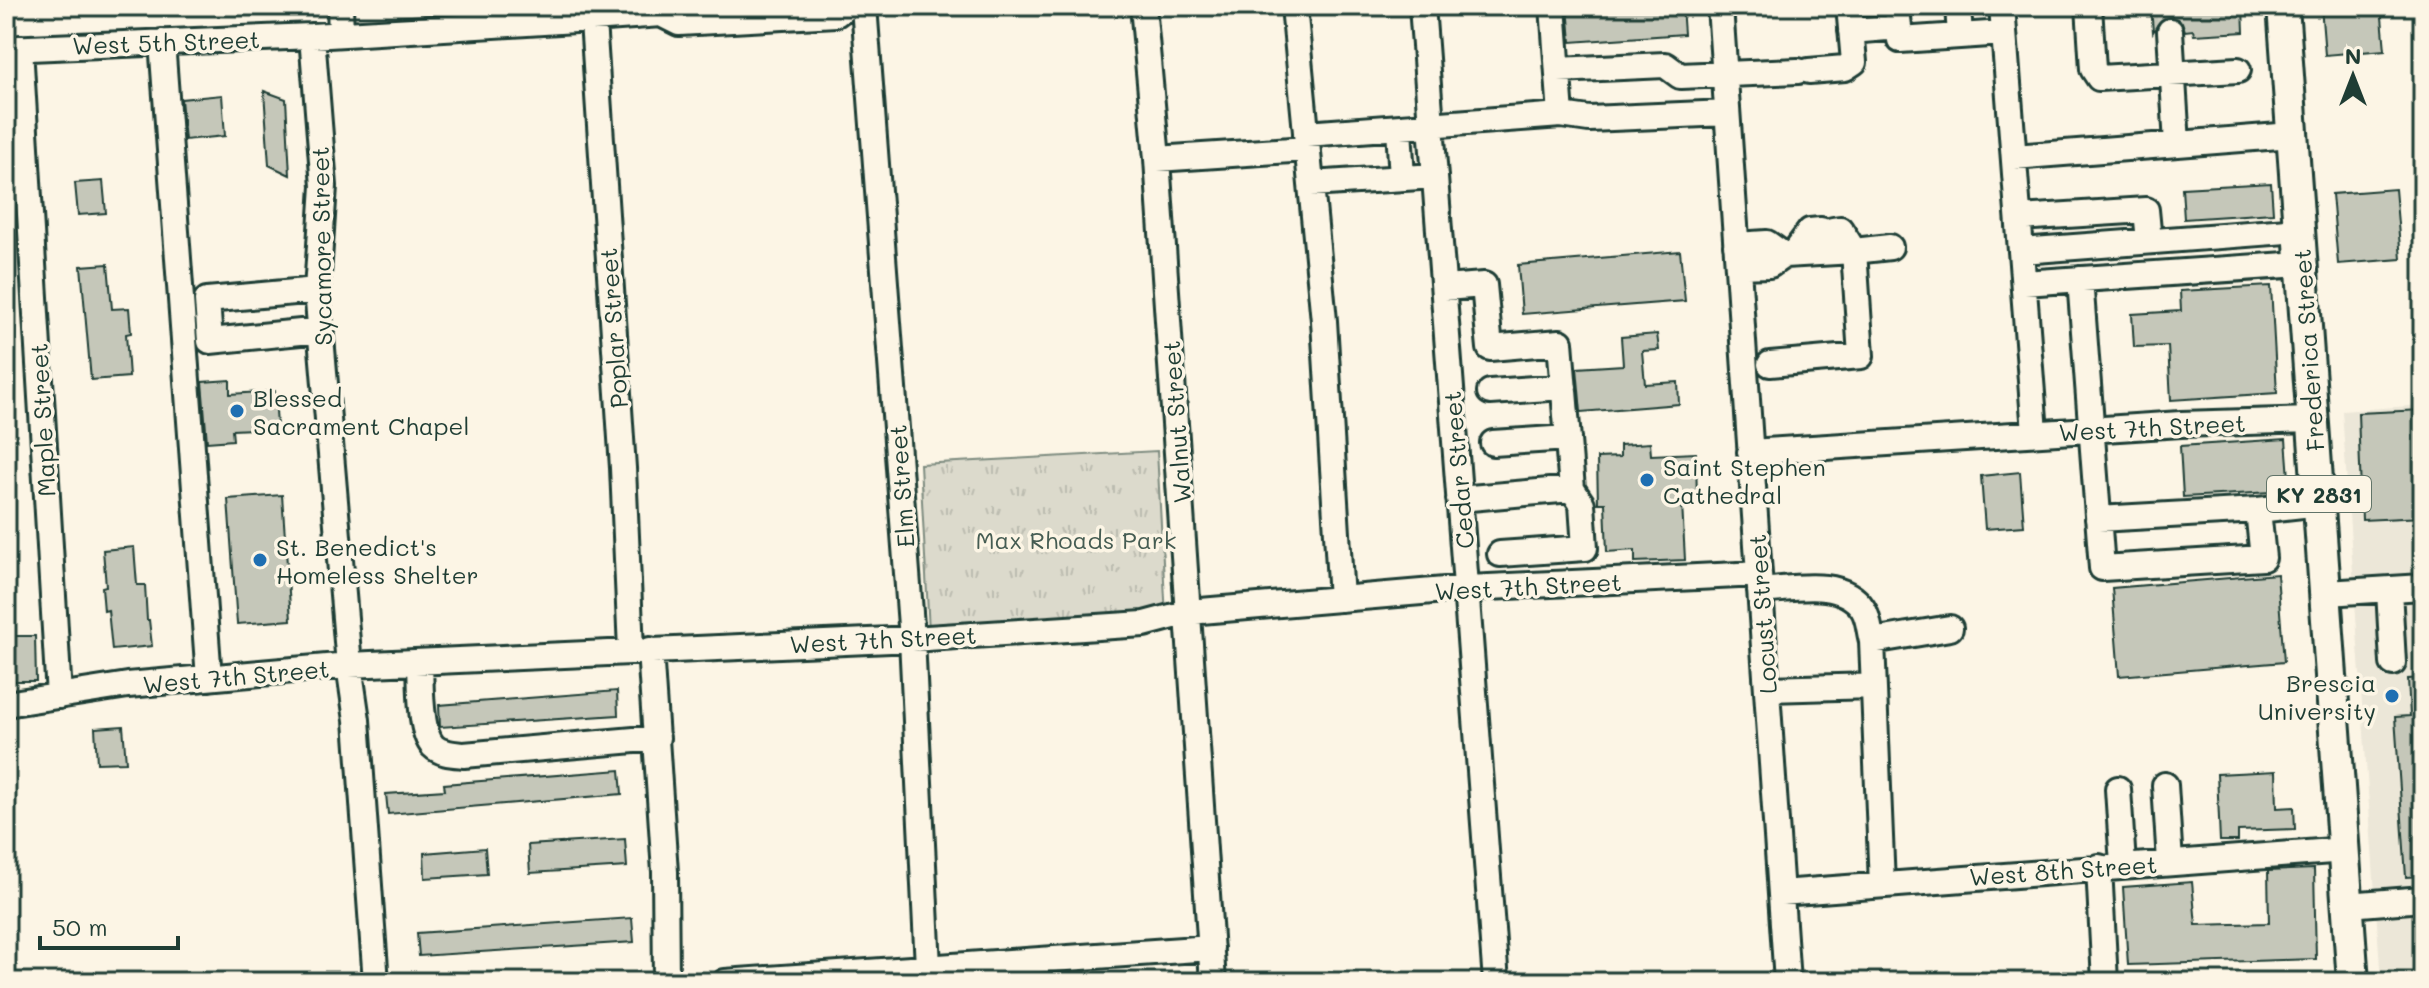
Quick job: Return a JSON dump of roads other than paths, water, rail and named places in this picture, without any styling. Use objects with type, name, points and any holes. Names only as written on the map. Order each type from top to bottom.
[{"type":"main road","name":"Frederica Street","points":[[2283,6],[2353,982]]},
{"type":"street","points":[[340,6],[341,34]]},
{"type":"street","name":"West 5th Street","points":[[13,48],[312,36],[592,12],[667,10],[679,23],[836,14],[847,6]]},
{"type":"street","name":"Elm Street","points":[[864,6],[912,639],[928,967]]},
{"type":"street","name":"Walnut Street","points":[[1143,6],[1157,159],[1213,982]]},
{"type":"street","points":[[1294,6],[1326,350],[1341,599]]},
{"type":"street","name":"Cedar Street","points":[[1422,6],[1496,982]]},
{"type":"street","points":[[1553,6],[1561,115]]},
{"type":"street","name":"Locust Street","points":[[1720,6],[1787,982]]},
{"type":"street","points":[[1558,70],[1665,65],[1680,76],[1724,76],[1845,68],[1854,62],[1849,6]]},
{"type":"street","points":[[1958,6],[1960,36]]},
{"type":"street","points":[[2002,6],[2035,432]]},
{"type":"street","points":[[2089,6],[2093,69],[2099,78],[2238,70]]},
{"type":"street","name":"Poplar Street","points":[[592,12],[623,468],[640,650],[657,738],[665,872],[666,982]]},
{"type":"street","points":[[1851,31],[1898,17],[1900,40],[2004,33]]},
{"type":"street","points":[[2170,31],[2177,144]]},
{"type":"street","name":"Sycamore Street","points":[[312,36],[324,186],[317,290],[349,665],[357,720],[376,982]]},
{"type":"street","points":[[162,42],[209,678]]},
{"type":"street","name":"Maple Street","points":[[13,48],[59,696]]},
{"type":"street","points":[[1157,159],[1399,129],[1561,115],[1589,119],[1727,113]]},
{"type":"street","points":[[1399,129],[1402,178]]},
{"type":"street","points":[[2014,157],[2292,135]]},
{"type":"street","points":[[1311,184],[1435,176]]},
{"type":"street","points":[[2019,218],[2146,210],[2149,241]]},
{"type":"street","points":[[1737,256],[1770,265],[1788,255],[1810,231],[1840,229],[1854,251],[1861,356],[1770,364]]},
{"type":"street","points":[[2021,251],[2300,230]]},
{"type":"street","points":[[1788,255],[1890,247]]},
{"type":"street","points":[[2024,283],[2302,264]]},
{"type":"street","points":[[2080,279],[2102,568],[2263,558],[2258,510]]},
{"type":"street","points":[[1444,288],[1484,285],[1490,348],[1560,342],[1572,489],[1582,504],[1585,548],[1500,554]]},
{"type":"street","points":[[317,290],[207,300],[210,341],[321,330]]},
{"type":"street","points":[[1490,392],[1564,387]]},
{"type":"street","name":"West 7th Street","points":[[1750,452],[2035,432],[2314,420]]},
{"type":"street","points":[[1493,443],[1568,438]]},
{"type":"street","points":[[1459,499],[1572,489]]},
{"type":"street","points":[[2098,519],[2258,510],[2320,503]]},
{"type":"street","name":"West 7th Street","points":[[6,704],[128,685],[349,665],[912,639],[1144,624],[1189,612],[1468,588],[1760,582],[1817,588],[1842,592],[1855,600],[1865,612],[1872,641]]},
{"type":"street","points":[[2327,593],[2423,587]]},
{"type":"street","points":[[2389,590],[2393,663]]},
{"type":"street","points":[[1882,885],[1872,641],[1950,628]]},
{"type":"street","points":[[420,662],[427,734],[432,746],[442,752],[464,755],[657,738]]},
{"type":"street","points":[[1767,689],[1872,686]]},
{"type":"street","points":[[2165,785],[2170,862]]},
{"type":"street","points":[[2118,789],[2123,865]]},
{"type":"street","name":"West 8th Street","points":[[1781,893],[2345,850]]},
{"type":"street","points":[[2099,867],[2105,982]]},
{"type":"street","points":[[2348,905],[2423,899]]},
{"type":"street","points":[[725,982],[1211,948]]},
{"type":"tunnel","points":[[2168,6],[2170,31]]},
{"type":"place","name":"Blessed Sacrament Chapel","points":[[237,411]]},
{"type":"place","name":"Saint Stephen Cathedral","points":[[1647,480]]},
{"type":"place","name":"St. Benedict's Homeless Shelter","points":[[260,560]]},
{"type":"place","name":"Brescia University","points":[[2392,696]]},
{"type":"park label","name":"Max Rhoads Park","points":[[1076,539]]}]
